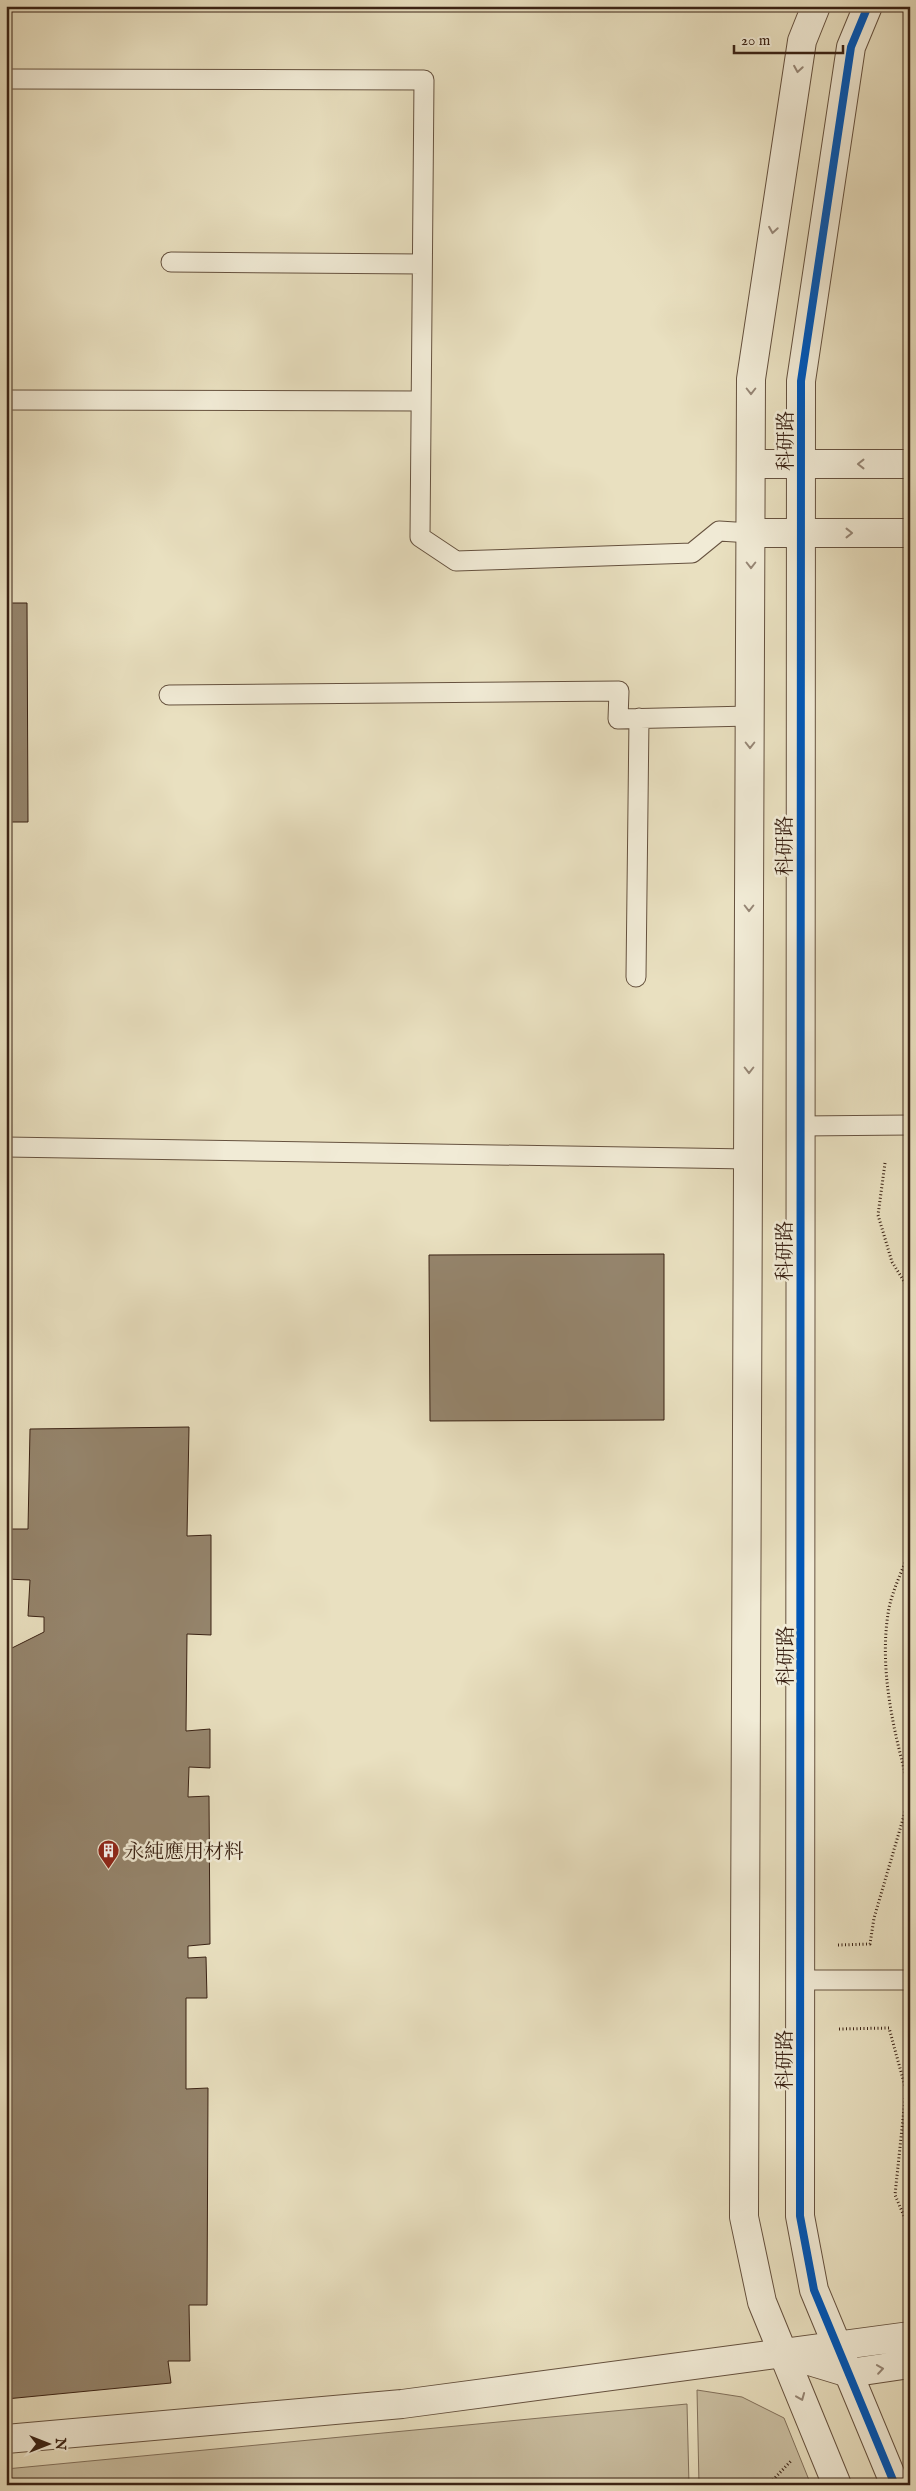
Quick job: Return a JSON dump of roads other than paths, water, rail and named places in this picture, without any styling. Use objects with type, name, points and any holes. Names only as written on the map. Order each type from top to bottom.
[{"type":"street","name":"科研路","points":[[816,6],[802,41],[751,379],[744,2217],[762,2302],[837,2485]]},
{"type":"street","name":"科研路","points":[[868,6],[851,47],[801,380],[800,2216],[814,2290],[895,2485]]},
{"type":"street","points":[[751,464],[910,464]]},
{"type":"street","points":[[751,533],[910,533]]},
{"type":"street","points":[[6,2439],[402,2404],[910,2336]]},
{"type":"street","points":[[782,2352],[848,2373],[910,2364]]},
{"type":"lane","points":[[6,79],[424,80],[420,537],[456,561],[692,553],[719,531],[751,533]]},
{"type":"lane","points":[[170,262],[422,264]]},
{"type":"lane","points":[[6,400],[421,401]]},
{"type":"lane","points":[[169,695],[619,691],[618,719],[750,716]]},
{"type":"lane","points":[[636,977],[638,718]]},
{"type":"lane","points":[[800,1126],[910,1125]]},
{"type":"lane","points":[[6,1147],[748,1159]]},
{"type":"lane","points":[[801,1980],[910,1980]]},
{"type":"place","name":"永純應用材料","points":[[108,1870]]}]
